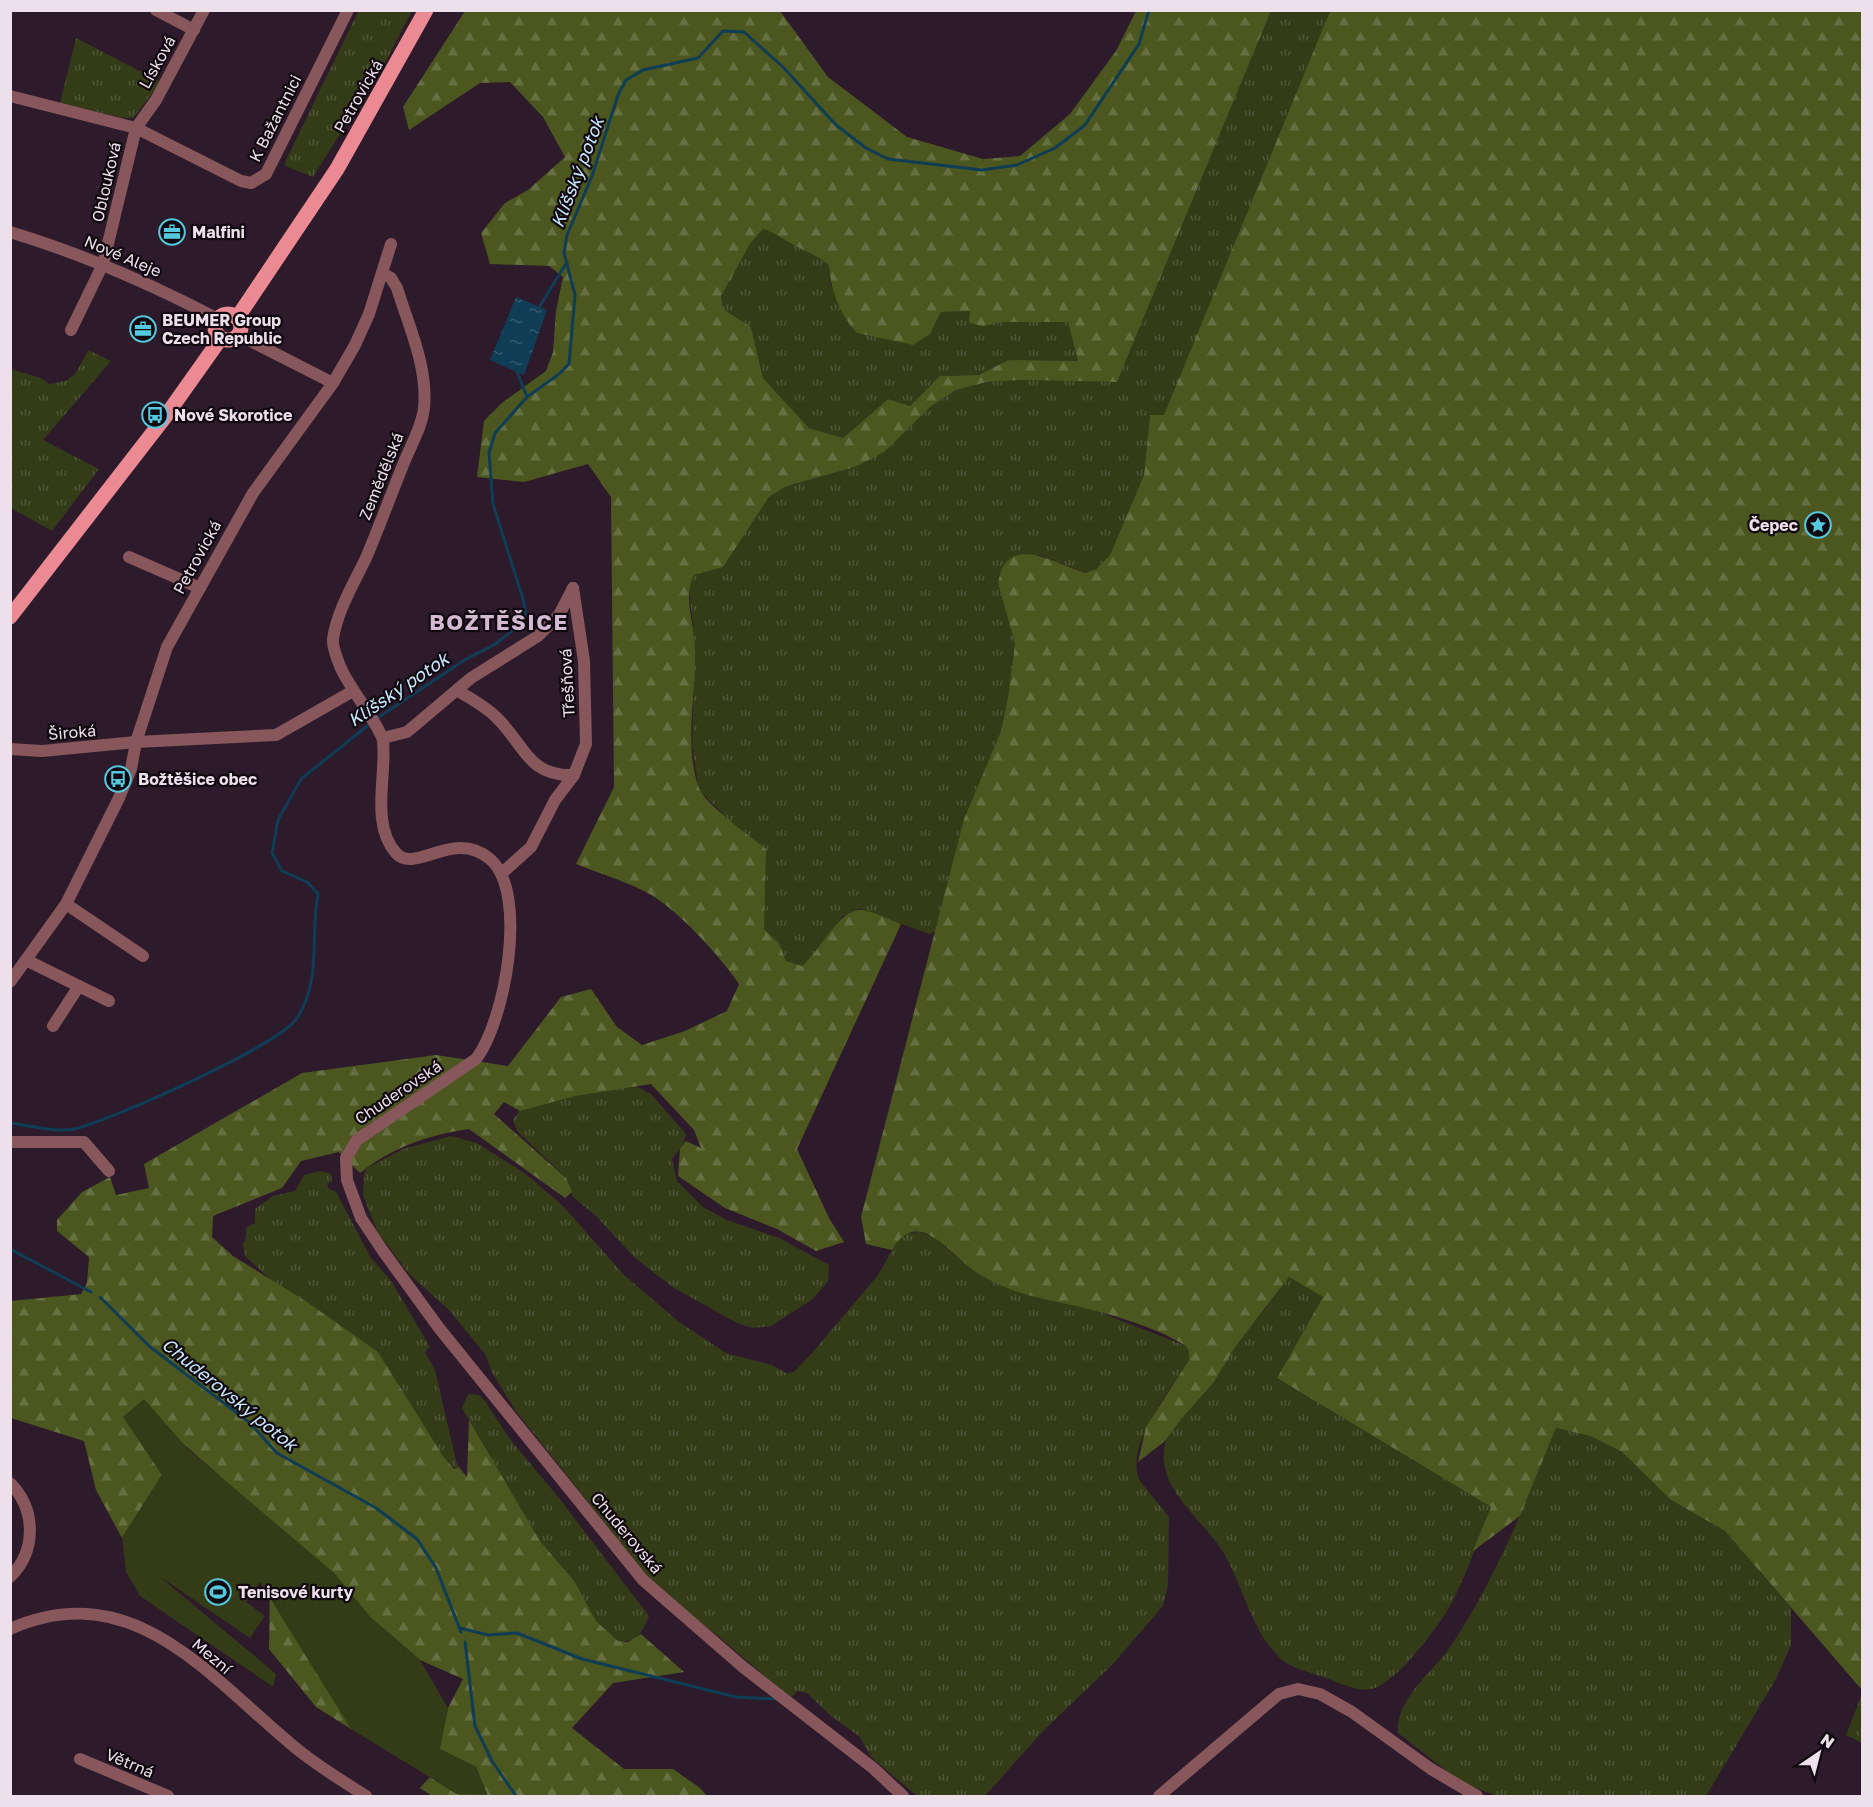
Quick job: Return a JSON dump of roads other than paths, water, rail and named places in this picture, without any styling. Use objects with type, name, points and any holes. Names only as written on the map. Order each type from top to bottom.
[{"type":"main road","name":"Petrovická","points":[[237,318],[337,169],[426,10]]},
{"type":"main road","points":[[227,314],[237,318],[242,329],[239,334],[231,340],[221,338],[215,329],[218,320],[227,314]]},
{"type":"main road","points":[[10,617],[165,417],[221,338]]},
{"type":"street","points":[[156,10],[194,30]]},
{"type":"street","name":"Lísková","points":[[136,128],[156,100],[204,10]]},
{"type":"street","name":"K Bažantnici","points":[[136,128],[241,181],[251,183],[259,181],[266,174],[348,10]]},
{"type":"street","name":"Oblouková","points":[[10,96],[136,128],[103,264],[71,330]]},
{"type":"street","name":"Nové Aleje","points":[[10,232],[103,264],[160,289],[218,320]]},
{"type":"street","name":"Petrovická","points":[[10,982],[66,904],[131,769],[136,742],[167,647],[253,493],[333,383],[369,314],[390,244]]},
{"type":"street","name":"Zemědělská","points":[[352,691],[334,646],[335,631],[424,410],[424,379],[421,364],[397,288],[391,278],[382,273]]},
{"type":"street","points":[[239,334],[333,383]]},
{"type":"street","points":[[129,557],[200,588]]},
{"type":"street","name":"Třešňová","points":[[457,690],[538,636],[559,615],[573,588],[584,661],[586,744],[574,775],[555,800],[531,847],[502,873]]},
{"type":"street","points":[[383,738],[407,732],[457,690],[496,717],[531,763],[558,776],[574,775]]},
{"type":"street","points":[[136,742],[276,735],[352,691],[383,738],[380,797],[387,836],[396,854],[408,860],[418,859],[449,848],[468,848],[487,857],[502,873]]},
{"type":"street","name":"Široká","points":[[10,749],[42,751],[136,742]]},
{"type":"street","name":"Chuderovská","points":[[502,873],[507,890],[508,968],[504,993],[490,1038],[476,1059],[357,1140],[346,1158],[347,1180],[361,1218],[432,1319],[643,1580],[778,1694],[873,1768],[903,1797]]},
{"type":"street","points":[[66,904],[143,956]]},
{"type":"street","points":[[27,960],[109,1001]]},
{"type":"street","points":[[53,1026],[80,986]]},
{"type":"street","points":[[10,1142],[84,1142],[109,1170]]},
{"type":"street","points":[[10,1483],[27,1507],[31,1535],[22,1564],[10,1577]]},
{"type":"street","name":"Mezní","points":[[10,1629],[52,1614],[76,1612],[99,1613],[156,1634],[202,1668],[299,1751],[366,1797]]},
{"type":"street","points":[[1159,1797],[1279,1694],[1298,1689],[1320,1694],[1352,1712],[1431,1769],[1477,1797]]},
{"type":"street","name":"Větrná","points":[[80,1760],[166,1796]]},
{"type":"water","points":[[516,297],[547,310],[524,375],[490,360]]},
{"type":"waterway","name":"Klíšský potok","points":[[376,719],[466,659],[494,645],[523,622],[526,614],[523,599],[493,504],[489,453],[495,433],[527,397],[569,364],[575,295],[564,253],[567,235],[592,176],[618,95],[626,80],[643,70],[698,58],[723,31],[744,32],[783,67],[836,125],[866,148],[888,159],[982,170],[1017,165],[1055,148],[1085,125],[1139,44],[1149,10]]},
{"type":"waterway","points":[[538,309],[567,262]]},
{"type":"waterway","points":[[516,369],[527,397]]},
{"type":"waterway","name":"Klíšský potok","points":[[10,1123],[59,1130],[74,1129],[93,1123],[193,1081],[228,1063],[260,1046],[297,1018],[305,1003],[313,973],[318,894],[307,882],[282,871],[272,853],[278,820],[301,779],[371,723]]},
{"type":"waterway","name":"Chuderovský potok","points":[[10,1249],[91,1292]]},
{"type":"waterway","name":"Chuderovský potok","points":[[100,1297],[149,1346],[250,1423],[277,1453],[376,1508],[417,1539],[436,1568],[461,1632]]},
{"type":"waterway","points":[[460,1628],[488,1635],[517,1633],[582,1659],[736,1697],[776,1699]]},
{"type":"waterway","name":"Chuderovský potok","points":[[465,1642],[475,1726],[492,1761],[516,1796]]},
{"type":"place","name":"Malfini","points":[[172,232]]},
{"type":"place","name":"BEUMER Group Czech Republic","points":[[143,329]]},
{"type":"place","name":"Nové Skorotice","points":[[155,415]]},
{"type":"place","name":"Čepec","points":[[1818,525]]},
{"type":"place","name":"Božtěšice obec","points":[[118,779]]},
{"type":"place","name":"Tenisové kurty","points":[[218,1592]]},
{"type":"district","name":"BOŽTĚŠICE","points":[[499,621]]}]
